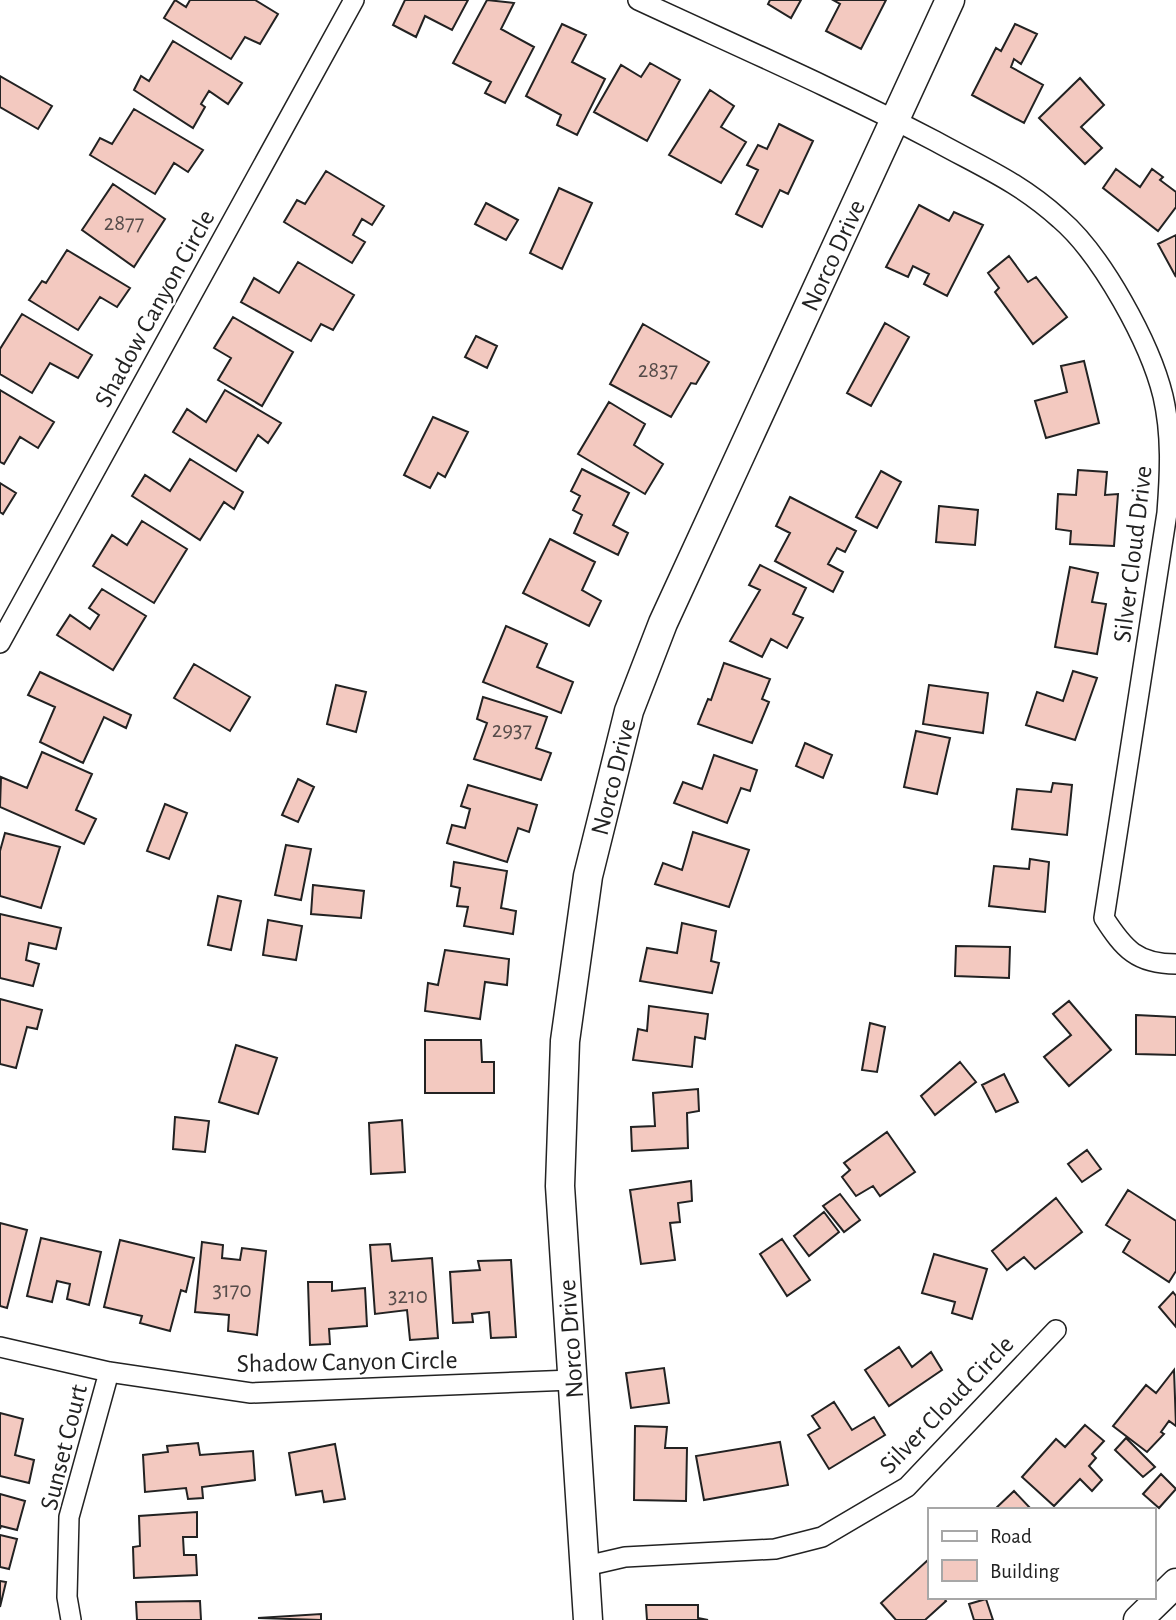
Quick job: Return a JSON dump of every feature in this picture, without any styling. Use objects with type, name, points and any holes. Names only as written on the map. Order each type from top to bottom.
[{"type":"main road","name":"Norco Drive","points":[[588,1620],[560,1186],[565,1041],[588,876],[629,711],[663,623],[950,0]]},
{"type":"main road","points":[[1138,1620],[1176,1583]]},
{"type":"street","name":"Shadow Canyon Circle","points":[[0,643],[354,0]]},
{"type":"street","points":[[638,0],[894,118]]},
{"type":"street","name":"Silver Cloud Drive","points":[[894,118],[1009,178],[1063,220],[1106,274],[1138,333],[1163,396],[1171,457],[1167,513],[1104,918],[1122,946],[1152,964],[1176,964]]},
{"type":"street","name":"Silver Cloud Circle","points":[[586,1566],[625,1557],[775,1549],[822,1537],[907,1488],[1056,1329]]},
{"type":"street","name":"Shadow Canyon Circle","points":[[0,1347],[109,1372],[251,1393],[572,1380]]},
{"type":"street","name":"Sunset Court","points":[[71,1620],[67,1597],[69,1517],[109,1372]]},
{"type":"building","points":[[175,0],[186,7],[190,0],[255,0],[278,14],[260,44],[245,37],[231,59],[164,18]]},
{"type":"building","points":[[405,0],[468,0],[452,30],[425,16],[416,37],[393,25]]},
{"type":"building","points":[[487,0],[514,3],[501,29],[534,47],[505,103],[485,93],[491,82],[453,63]]},
{"type":"building","points":[[770,0],[801,0],[791,18],[768,4]]},
{"type":"building","points":[[833,0],[886,0],[861,49],[826,31],[840,4]]},
{"type":"building","points":[[562,24],[586,35],[572,62],[605,79],[577,135],[557,125],[561,115],[526,96]]},
{"type":"building","points":[[1015,24],[1037,34],[1021,64],[1014,59],[1011,67],[1043,85],[1024,123],[972,95],[996,48],[1001,51]]},
{"type":"building","points":[[173,41],[242,83],[228,104],[209,91],[201,104],[205,107],[193,128],[134,90],[141,76],[149,81]]},
{"type":"building","points":[[650,63],[680,80],[647,141],[594,112],[621,65],[641,77]]},
{"type":"building","points":[[0,76],[52,106],[38,129],[0,107]]},
{"type":"building","points":[[1080,78],[1104,105],[1081,127],[1102,148],[1085,164],[1039,118]]},
{"type":"building","points":[[710,90],[734,106],[721,127],[746,142],[721,183],[669,155]]},
{"type":"building","points":[[134,109],[203,150],[188,172],[174,163],[155,194],[90,155],[100,138],[112,144]]},
{"type":"building","points":[[779,124],[813,141],[788,194],[780,190],[762,227],[736,214],[758,170],[747,165],[758,145],[767,149]]},
{"type":"building","points":[[1116,169],[1140,187],[1152,169],[1163,177],[1160,180],[1176,192],[1176,207],[1158,231],[1103,188]]},
{"type":"building","points":[[326,171],[384,206],[372,225],[362,219],[353,235],[365,242],[352,263],[284,222],[297,200],[305,204]]},
{"type":"building","points":[[113,184],[165,219],[134,267],[82,230]]},
{"type":"building","points":[[559,188],[592,203],[562,269],[530,253]]},
{"type":"building","points":[[486,203],[518,220],[506,240],[475,224]]},
{"type":"building","points":[[919,205],[949,221],[954,212],[983,225],[947,296],[924,284],[929,274],[913,266],[908,277],[886,267]]},
{"type":"building","points":[[1176,235],[1176,277],[1158,244]]},
{"type":"building","points":[[67,250],[130,288],[117,307],[100,297],[78,330],[29,300],[42,281],[46,283]]},
{"type":"building","points":[[1009,256],[1028,282],[1036,277],[1067,317],[1033,344],[995,292],[999,288],[988,273]]},
{"type":"building","points":[[298,262],[354,295],[333,330],[321,324],[311,341],[241,302],[254,278],[279,293]]},
{"type":"building","points":[[22,314],[92,355],[78,378],[50,363],[32,393],[0,374],[0,349]]},
{"type":"building","points":[[233,317],[293,352],[262,406],[218,380],[231,358],[214,348]]},
{"type":"building","points":[[885,323],[909,337],[871,406],[847,393]]},
{"type":"building","points":[[643,324],[709,362],[696,384],[691,383],[671,417],[610,384]]},
{"type":"building","points":[[476,336],[497,346],[487,368],[465,357]]},
{"type":"building","points":[[1084,361],[1099,423],[1046,438],[1035,401],[1067,392],[1061,366]]},
{"type":"building","points":[[0,390],[54,422],[38,448],[20,437],[4,464],[0,462]]},
{"type":"building","points":[[225,390],[281,423],[268,443],[258,435],[236,471],[173,432],[187,409],[206,422]]},
{"type":"building","points":[[609,402],[645,424],[634,445],[663,464],[645,494],[578,454]]},
{"type":"building","points":[[433,417],[468,432],[445,477],[438,473],[430,488],[404,475]]},
{"type":"building","points":[[190,459],[243,492],[234,509],[224,502],[200,540],[132,496],[145,475],[170,491]]},
{"type":"building","points":[[582,469],[629,493],[613,525],[628,533],[618,555],[574,533],[582,515],[573,510],[580,496],[571,491]]},
{"type":"building","points":[[1078,470],[1107,472],[1105,495],[1118,494],[1114,546],[1070,544],[1071,531],[1056,529],[1058,494],[1076,495]]},
{"type":"building","points":[[881,471],[901,482],[877,528],[856,517]]},
{"type":"building","points":[[0,483],[16,493],[3,514],[0,512]]},
{"type":"building","points":[[790,497],[856,531],[845,552],[837,548],[828,564],[843,572],[833,592],[775,561],[790,533],[776,526]]},
{"type":"building","points":[[939,506],[978,510],[975,545],[936,542]]},
{"type":"building","points":[[142,521],[187,549],[154,603],[93,566],[112,535],[127,545]]},
{"type":"building","points":[[550,539],[595,562],[582,590],[601,601],[589,626],[523,593]]},
{"type":"building","points":[[760,565],[806,588],[793,614],[803,618],[787,648],[771,639],[762,657],[730,641],[760,590],[749,585]]},
{"type":"building","points":[[1070,567],[1098,573],[1092,602],[1106,604],[1097,654],[1055,647]]},
{"type":"building","points":[[102,589],[146,616],[113,670],[57,635],[70,615],[90,629],[99,615],[89,608]]},
{"type":"building","points":[[506,626],[547,644],[537,667],[573,682],[561,713],[483,682]]},
{"type":"building","points":[[724,663],[770,679],[762,699],[769,702],[752,743],[698,724],[708,699],[711,700]]},
{"type":"building","points":[[194,664],[250,697],[230,731],[174,698]]},
{"type":"building","points":[[1073,671],[1097,678],[1075,740],[1026,725],[1037,692],[1063,701]]},
{"type":"building","points":[[40,672],[131,715],[126,728],[104,717],[83,763],[40,742],[55,707],[28,695]]},
{"type":"building","points":[[336,685],[366,692],[356,732],[327,724]]},
{"type":"building","points":[[929,685],[988,693],[983,733],[923,724]]},
{"type":"building","points":[[483,697],[547,717],[536,748],[551,753],[541,780],[474,759],[487,723],[477,719]]},
{"type":"building","points":[[916,731],[950,738],[937,794],[904,787]]},
{"type":"building","points":[[805,743],[832,755],[823,778],[796,766]]},
{"type":"building","points":[[42,752],[92,774],[76,810],[96,819],[84,844],[0,807],[1,777],[27,788]]},
{"type":"building","points":[[714,755],[757,770],[750,791],[741,788],[727,823],[674,803],[683,782],[702,789]]},
{"type":"building","points":[[298,779],[314,787],[298,822],[282,815]]},
{"type":"building","points":[[1053,783],[1072,785],[1067,835],[1012,829],[1017,789],[1051,792]]},
{"type":"building","points":[[468,785],[537,805],[529,832],[518,828],[507,862],[447,843],[452,825],[465,828],[470,809],[461,806]]},
{"type":"building","points":[[165,804],[187,813],[169,859],[147,851]]},
{"type":"building","points":[[693,832],[749,850],[729,907],[655,884],[663,863],[682,870]]},
{"type":"building","points":[[5,833],[60,847],[41,908],[0,896],[0,851]]},
{"type":"building","points":[[286,845],[311,849],[301,900],[275,895]]},
{"type":"building","points":[[1030,859],[1049,862],[1045,912],[989,906],[994,866],[1029,869]]},
{"type":"building","points":[[454,862],[507,871],[501,908],[516,911],[513,934],[464,926],[468,907],[457,906],[460,888],[451,886]]},
{"type":"building","points":[[313,885],[364,891],[361,918],[311,914]]},
{"type":"building","points":[[218,896],[241,901],[231,950],[208,945]]},
{"type":"building","points":[[0,914],[61,928],[56,949],[29,943],[26,960],[39,964],[33,986],[0,978]]},
{"type":"building","points":[[268,920],[302,926],[296,960],[263,955]]},
{"type":"building","points":[[682,923],[716,931],[711,961],[719,963],[712,993],[640,981],[647,948],[677,953]]},
{"type":"building","points":[[956,946],[1010,947],[1009,978],[955,976]]},
{"type":"building","points":[[445,950],[509,959],[507,985],[485,982],[480,1019],[425,1011],[428,983],[438,985]]},
{"type":"building","points":[[0,999],[42,1010],[37,1029],[27,1027],[16,1068],[0,1064]]},
{"type":"building","points":[[1069,1001],[1111,1050],[1069,1086],[1044,1057],[1071,1035],[1053,1014]]},
{"type":"building","points":[[649,1006],[708,1014],[705,1039],[695,1037],[692,1067],[633,1060],[638,1029],[647,1031]]},
{"type":"building","points":[[1136,1015],[1176,1017],[1176,1055],[1136,1054]]},
{"type":"building","points":[[870,1023],[885,1027],[877,1072],[862,1070]]},
{"type":"building","points":[[425,1040],[481,1040],[482,1062],[494,1062],[494,1093],[425,1093]]},
{"type":"building","points":[[236,1045],[277,1058],[258,1114],[219,1102]]},
{"type":"building","points":[[960,1062],[976,1082],[935,1115],[921,1096]]},
{"type":"building","points":[[1004,1074],[1018,1102],[996,1112],[982,1085]]},
{"type":"building","points":[[698,1089],[699,1111],[687,1113],[688,1148],[632,1151],[631,1127],[655,1126],[653,1093]]},
{"type":"building","points":[[175,1117],[209,1121],[205,1152],[173,1149]]},
{"type":"building","points":[[402,1120],[405,1172],[371,1174],[369,1123]]},
{"type":"building","points":[[887,1132],[915,1172],[880,1196],[873,1186],[856,1196],[842,1177],[850,1170],[844,1163]]},
{"type":"building","points":[[1087,1150],[1101,1169],[1082,1182],[1068,1164]]},
{"type":"building","points":[[691,1181],[692,1201],[678,1203],[680,1222],[670,1223],[675,1260],[641,1264],[630,1190]]},
{"type":"building","points":[[1128,1190],[1176,1221],[1176,1271],[1169,1282],[1123,1252],[1130,1240],[1106,1225]]},
{"type":"building","points":[[840,1194],[860,1220],[844,1232],[823,1206]]},
{"type":"building","points":[[1056,1198],[1082,1232],[1035,1269],[1024,1257],[1007,1270],[992,1251]]},
{"type":"building","points":[[824,1212],[839,1232],[809,1256],[794,1236]]},
{"type":"building","points":[[0,1223],[27,1230],[7,1308],[0,1306]]},
{"type":"building","points":[[41,1238],[101,1252],[89,1305],[67,1299],[70,1284],[57,1281],[52,1302],[27,1296]]},
{"type":"building","points":[[782,1239],[810,1280],[787,1296],[760,1254]]},
{"type":"building","points":[[120,1240],[194,1258],[186,1292],[181,1290],[170,1331],[140,1323],[142,1316],[104,1307]]},
{"type":"building","points":[[202,1242],[223,1245],[222,1258],[240,1260],[242,1248],[266,1251],[257,1335],[228,1331],[229,1315],[195,1312]]},
{"type":"building","points":[[390,1244],[392,1261],[432,1258],[438,1338],[410,1340],[407,1310],[375,1314],[370,1245]]},
{"type":"building","points":[[934,1254],[987,1269],[972,1319],[952,1313],[955,1302],[922,1293]]},
{"type":"building","points":[[511,1260],[516,1337],[491,1338],[489,1312],[472,1314],[473,1322],[453,1323],[450,1272],[480,1270],[478,1261]]},
{"type":"building","points":[[308,1282],[332,1282],[332,1291],[365,1288],[367,1326],[329,1329],[330,1344],[310,1345]]},
{"type":"building","points":[[1173,1292],[1176,1296],[1176,1327],[1159,1307]]},
{"type":"building","points":[[899,1347],[912,1367],[931,1352],[942,1370],[889,1406],[865,1370]]},
{"type":"building","points":[[664,1368],[669,1403],[631,1408],[626,1373]]},
{"type":"building","points":[[1174,1370],[1176,1426],[1169,1421],[1161,1432],[1164,1434],[1147,1452],[1113,1426],[1146,1385],[1156,1393]]},
{"type":"building","points":[[834,1402],[852,1430],[874,1417],[885,1435],[829,1469],[808,1435],[820,1428],[812,1416]]},
{"type":"building","points":[[0,1413],[23,1419],[15,1455],[34,1460],[29,1483],[0,1476]]},
{"type":"building","points":[[1085,1425],[1104,1441],[1092,1454],[1096,1458],[1089,1466],[1102,1480],[1092,1491],[1080,1479],[1054,1506],[1022,1477],[1056,1439],[1065,1447]]},
{"type":"building","points":[[635,1426],[667,1427],[665,1448],[687,1448],[686,1501],[634,1500]]},
{"type":"building","points":[[1126,1438],[1155,1467],[1143,1477],[1115,1450]]},
{"type":"building","points":[[780,1442],[788,1485],[704,1500],[696,1456]]},
{"type":"building","points":[[198,1443],[200,1455],[253,1451],[255,1480],[202,1487],[203,1498],[188,1499],[186,1488],[145,1492],[143,1455],[168,1452],[167,1446]]},
{"type":"building","points":[[335,1444],[345,1499],[324,1502],[322,1491],[296,1495],[289,1453]]},
{"type":"building","points":[[1161,1474],[1176,1489],[1159,1508],[1143,1494]]},
{"type":"building","points":[[1014,1491],[1030,1508],[996,1508]]},
{"type":"building","points":[[0,1494],[25,1501],[17,1530],[1,1526],[0,1529]]},
{"type":"building","points":[[197,1512],[197,1537],[183,1537],[184,1555],[196,1555],[197,1575],[134,1578],[133,1547],[140,1546],[139,1516]]},
{"type":"building","points":[[0,1535],[17,1539],[9,1569],[0,1567]]},
{"type":"building","points":[[928,1560],[928,1599],[946,1601],[925,1620],[896,1620],[881,1603]]},
{"type":"building","points":[[0,1581],[6,1582],[0,1607]]},
{"type":"building","points":[[986,1599],[993,1620],[974,1620],[969,1604]]},
{"type":"building","points":[[200,1601],[201,1620],[137,1620],[136,1602]]},
{"type":"building","points":[[646,1605],[698,1605],[698,1618],[708,1620],[647,1620]]},
{"type":"building","points":[[321,1614],[321,1620],[258,1618]]}]
